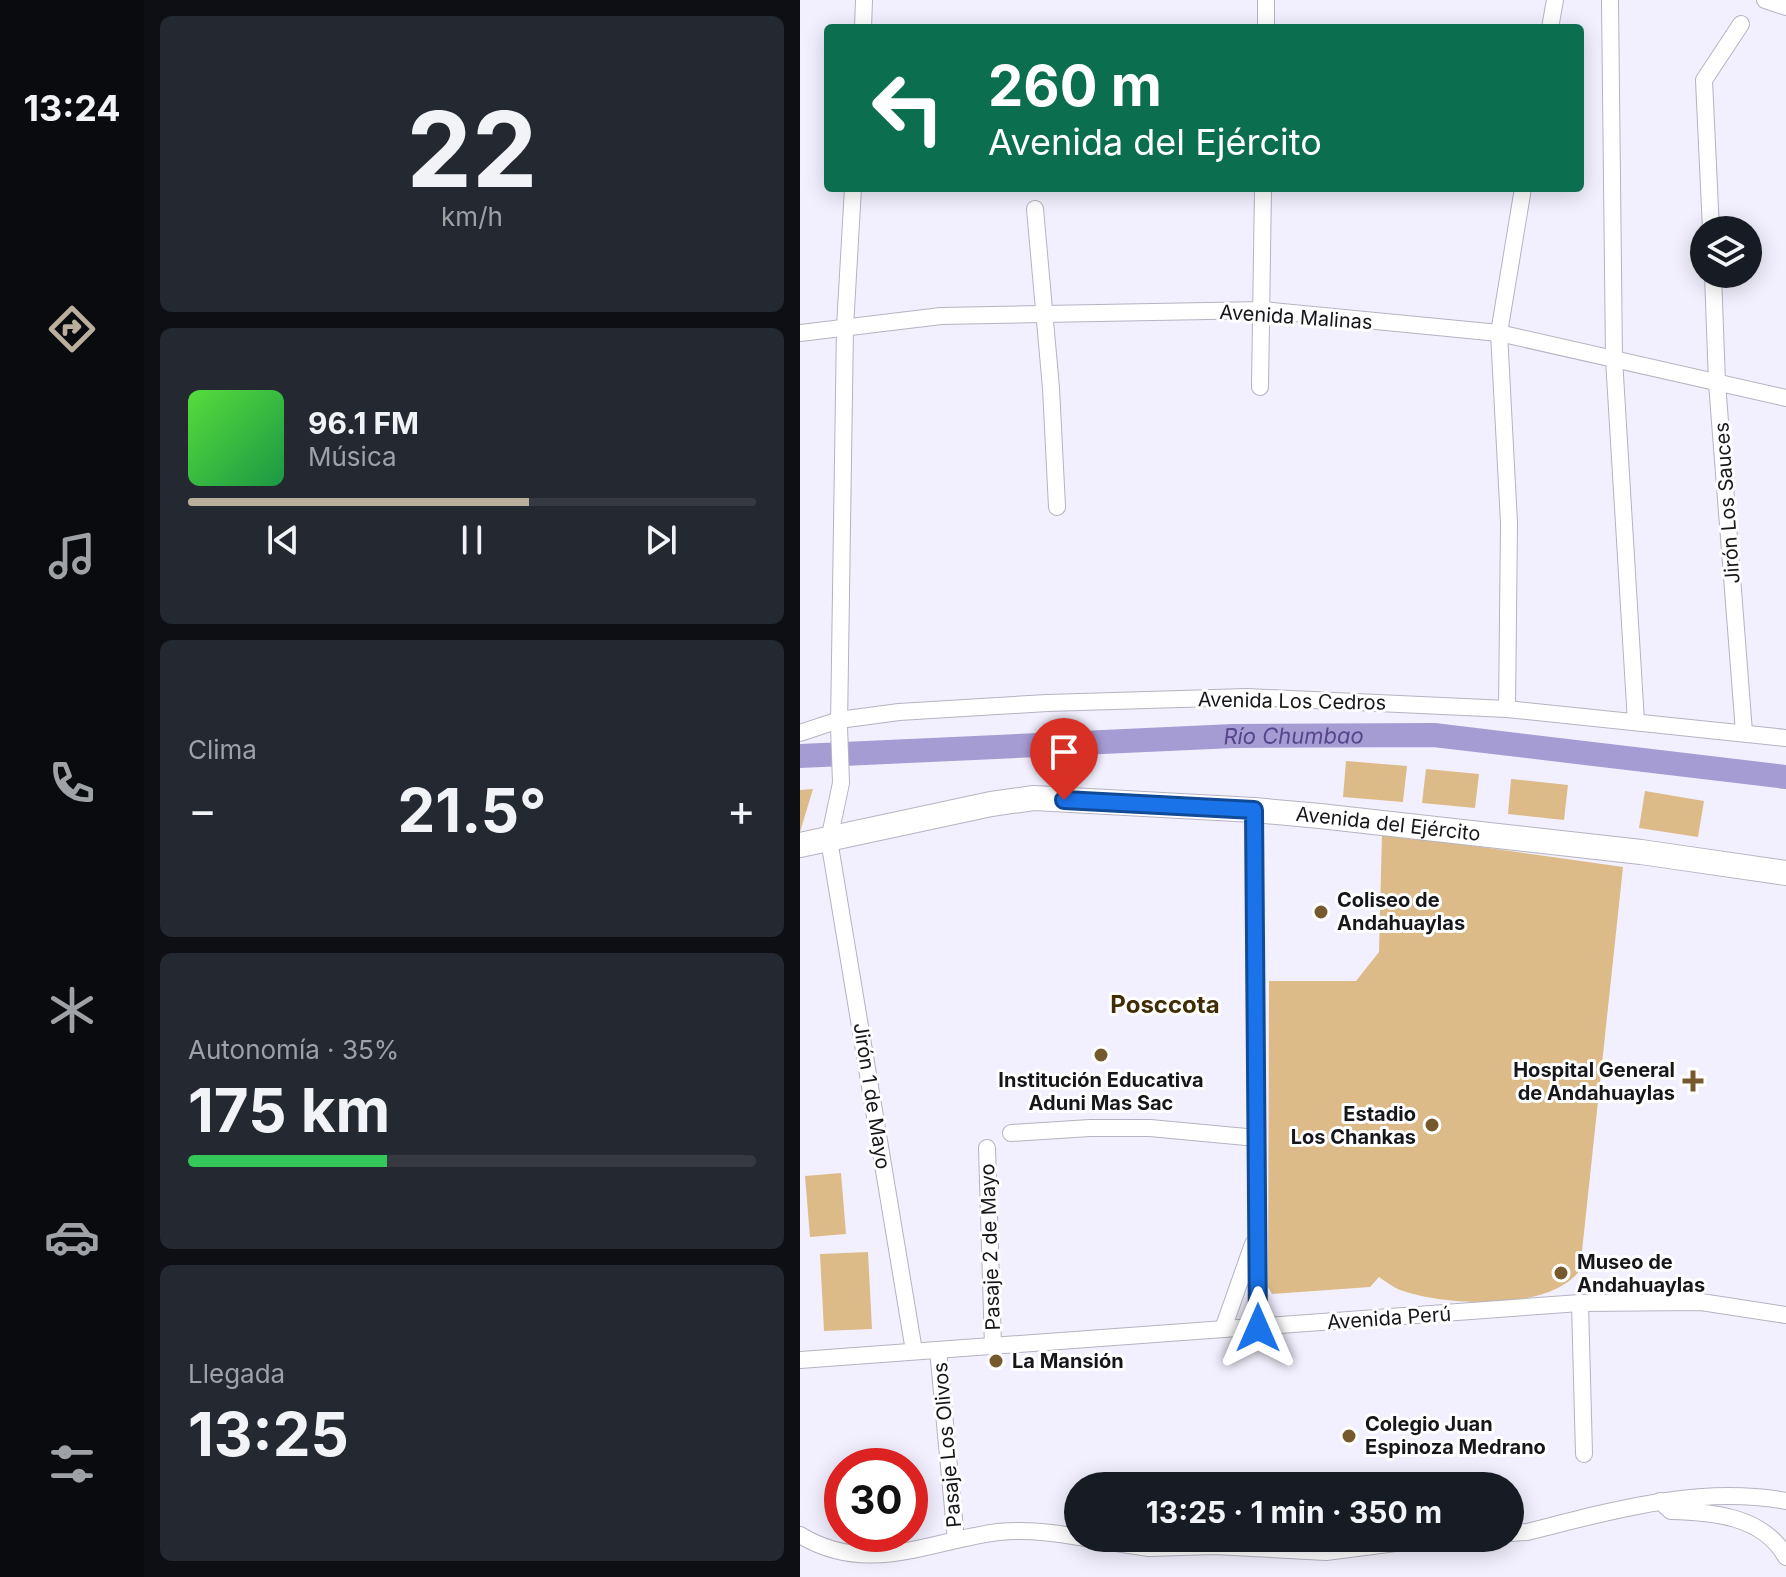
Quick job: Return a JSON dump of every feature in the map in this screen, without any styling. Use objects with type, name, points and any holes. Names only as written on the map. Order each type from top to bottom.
[{"type":"highway","name":"Avenida del Ejército","points":[[800,845],[991,804],[1034,798],[1254,810],[1641,852],[1786,873]]},
{"type":"street","points":[[863,24],[864,0]]},
{"type":"street","points":[[1266,0],[1266,24]]},
{"type":"street","points":[[1551,24],[1555,0]]},
{"type":"street","points":[[1610,0],[1614,359],[1636,722]]},
{"type":"street","points":[[1765,0],[1786,7]]},
{"type":"street","points":[[1710,216],[1704,80],[1741,24]]},
{"type":"street","points":[[829,840],[841,783],[839,723],[845,327],[853,192]]},
{"type":"street","points":[[1260,387],[1263,192]]},
{"type":"street","points":[[1507,709],[1509,523],[1499,333],[1522,192]]},
{"type":"street","points":[[1035,209],[1057,507]]},
{"type":"street","name":"Jirón Los Sauces","points":[[1714,288],[1717,383],[1744,732]]},
{"type":"street","name":"Avenida Malinas","points":[[800,333],[941,316],[1263,310],[1499,333],[1786,398]]},
{"type":"street","name":"Avenida Los Cedros","points":[[800,733],[899,712],[1247,697],[1507,709],[1786,738]]},
{"type":"street","points":[[1254,810],[1258,1328]]},
{"type":"street","name":"Jirón 1 de Mayo","points":[[829,840],[914,1351]]},
{"type":"street","points":[[1011,1133],[1150,1128],[1257,1138]]},
{"type":"street","name":"Pasaje 2 de Mayo","points":[[987,1148],[993,1346]]},
{"type":"street","points":[[1223,1329],[1257,1231]]},
{"type":"street","name":"Avenida Perú","points":[[800,1360],[1580,1303],[1701,1302],[1786,1315]]},
{"type":"street","points":[[1580,1303],[1584,1454]]},
{"type":"street","name":"Pasaje Los Olivos","points":[[938,1350],[956,1540]]},
{"type":"street","points":[[1524,1532],[1660,1501],[1723,1495],[1761,1496],[1786,1501]]},
{"type":"street","points":[[1660,1501],[1671,1511],[1713,1512],[1751,1523],[1781,1548],[1786,1557]]},
{"type":"street","points":[[800,1535],[826,1548],[859,1555],[888,1555],[998,1532],[1034,1529],[1064,1534]]},
{"type":"shaded area","points":[[1346,761],[1407,766],[1403,802],[1343,797]]},
{"type":"shaded area","points":[[1426,769],[1479,774],[1475,808],[1422,803]]},
{"type":"shaded area","points":[[1511,779],[1568,785],[1564,820],[1508,814]]},
{"type":"shaded area","points":[[813,789],[800,832],[800,790]]},
{"type":"shaded area","points":[[1645,791],[1704,801],[1698,837],[1639,828]]},
{"type":"shaded area","name":"Estadio Los Chankas","points":[[1382,833],[1623,867],[1580,1270],[1565,1284],[1546,1293],[1496,1302],[1443,1300],[1400,1290],[1379,1277],[1370,1287],[1272,1294],[1268,1287],[1269,981],[1356,981],[1379,952]]},
{"type":"shaded area","points":[[841,1173],[846,1234],[810,1237],[805,1176]]},
{"type":"shaded area","points":[[868,1252],[872,1329],[824,1331],[820,1254]]},
{"type":"waterway","name":"Río Chumbao","points":[[800,756],[1233,736],[1434,735],[1786,777]]},
{"type":"place","name":"Coliseo de Andahuaylas","points":[[1321,912]]},
{"type":"place","name":"Institución Educativa Aduni Mas Sac","points":[[1101,1055]]},
{"type":"place","name":"Hospital General de Andahuaylas","points":[[1693,1081]]},
{"type":"place","name":"Estadio Los Chankas","points":[[1432,1125]]},
{"type":"place","name":"Museo de Andahuaylas","points":[[1561,1273]]},
{"type":"place","name":"La Mansión","points":[[996,1361]]},
{"type":"place","name":"Colegio Juan Espinoza Medrano","points":[[1349,1436]]},
{"type":"district","name":"Posccota","points":[[1165,1004]]},
{"type":"route","points":[[1064,800],[1254,810],[1258,1328]]}]
